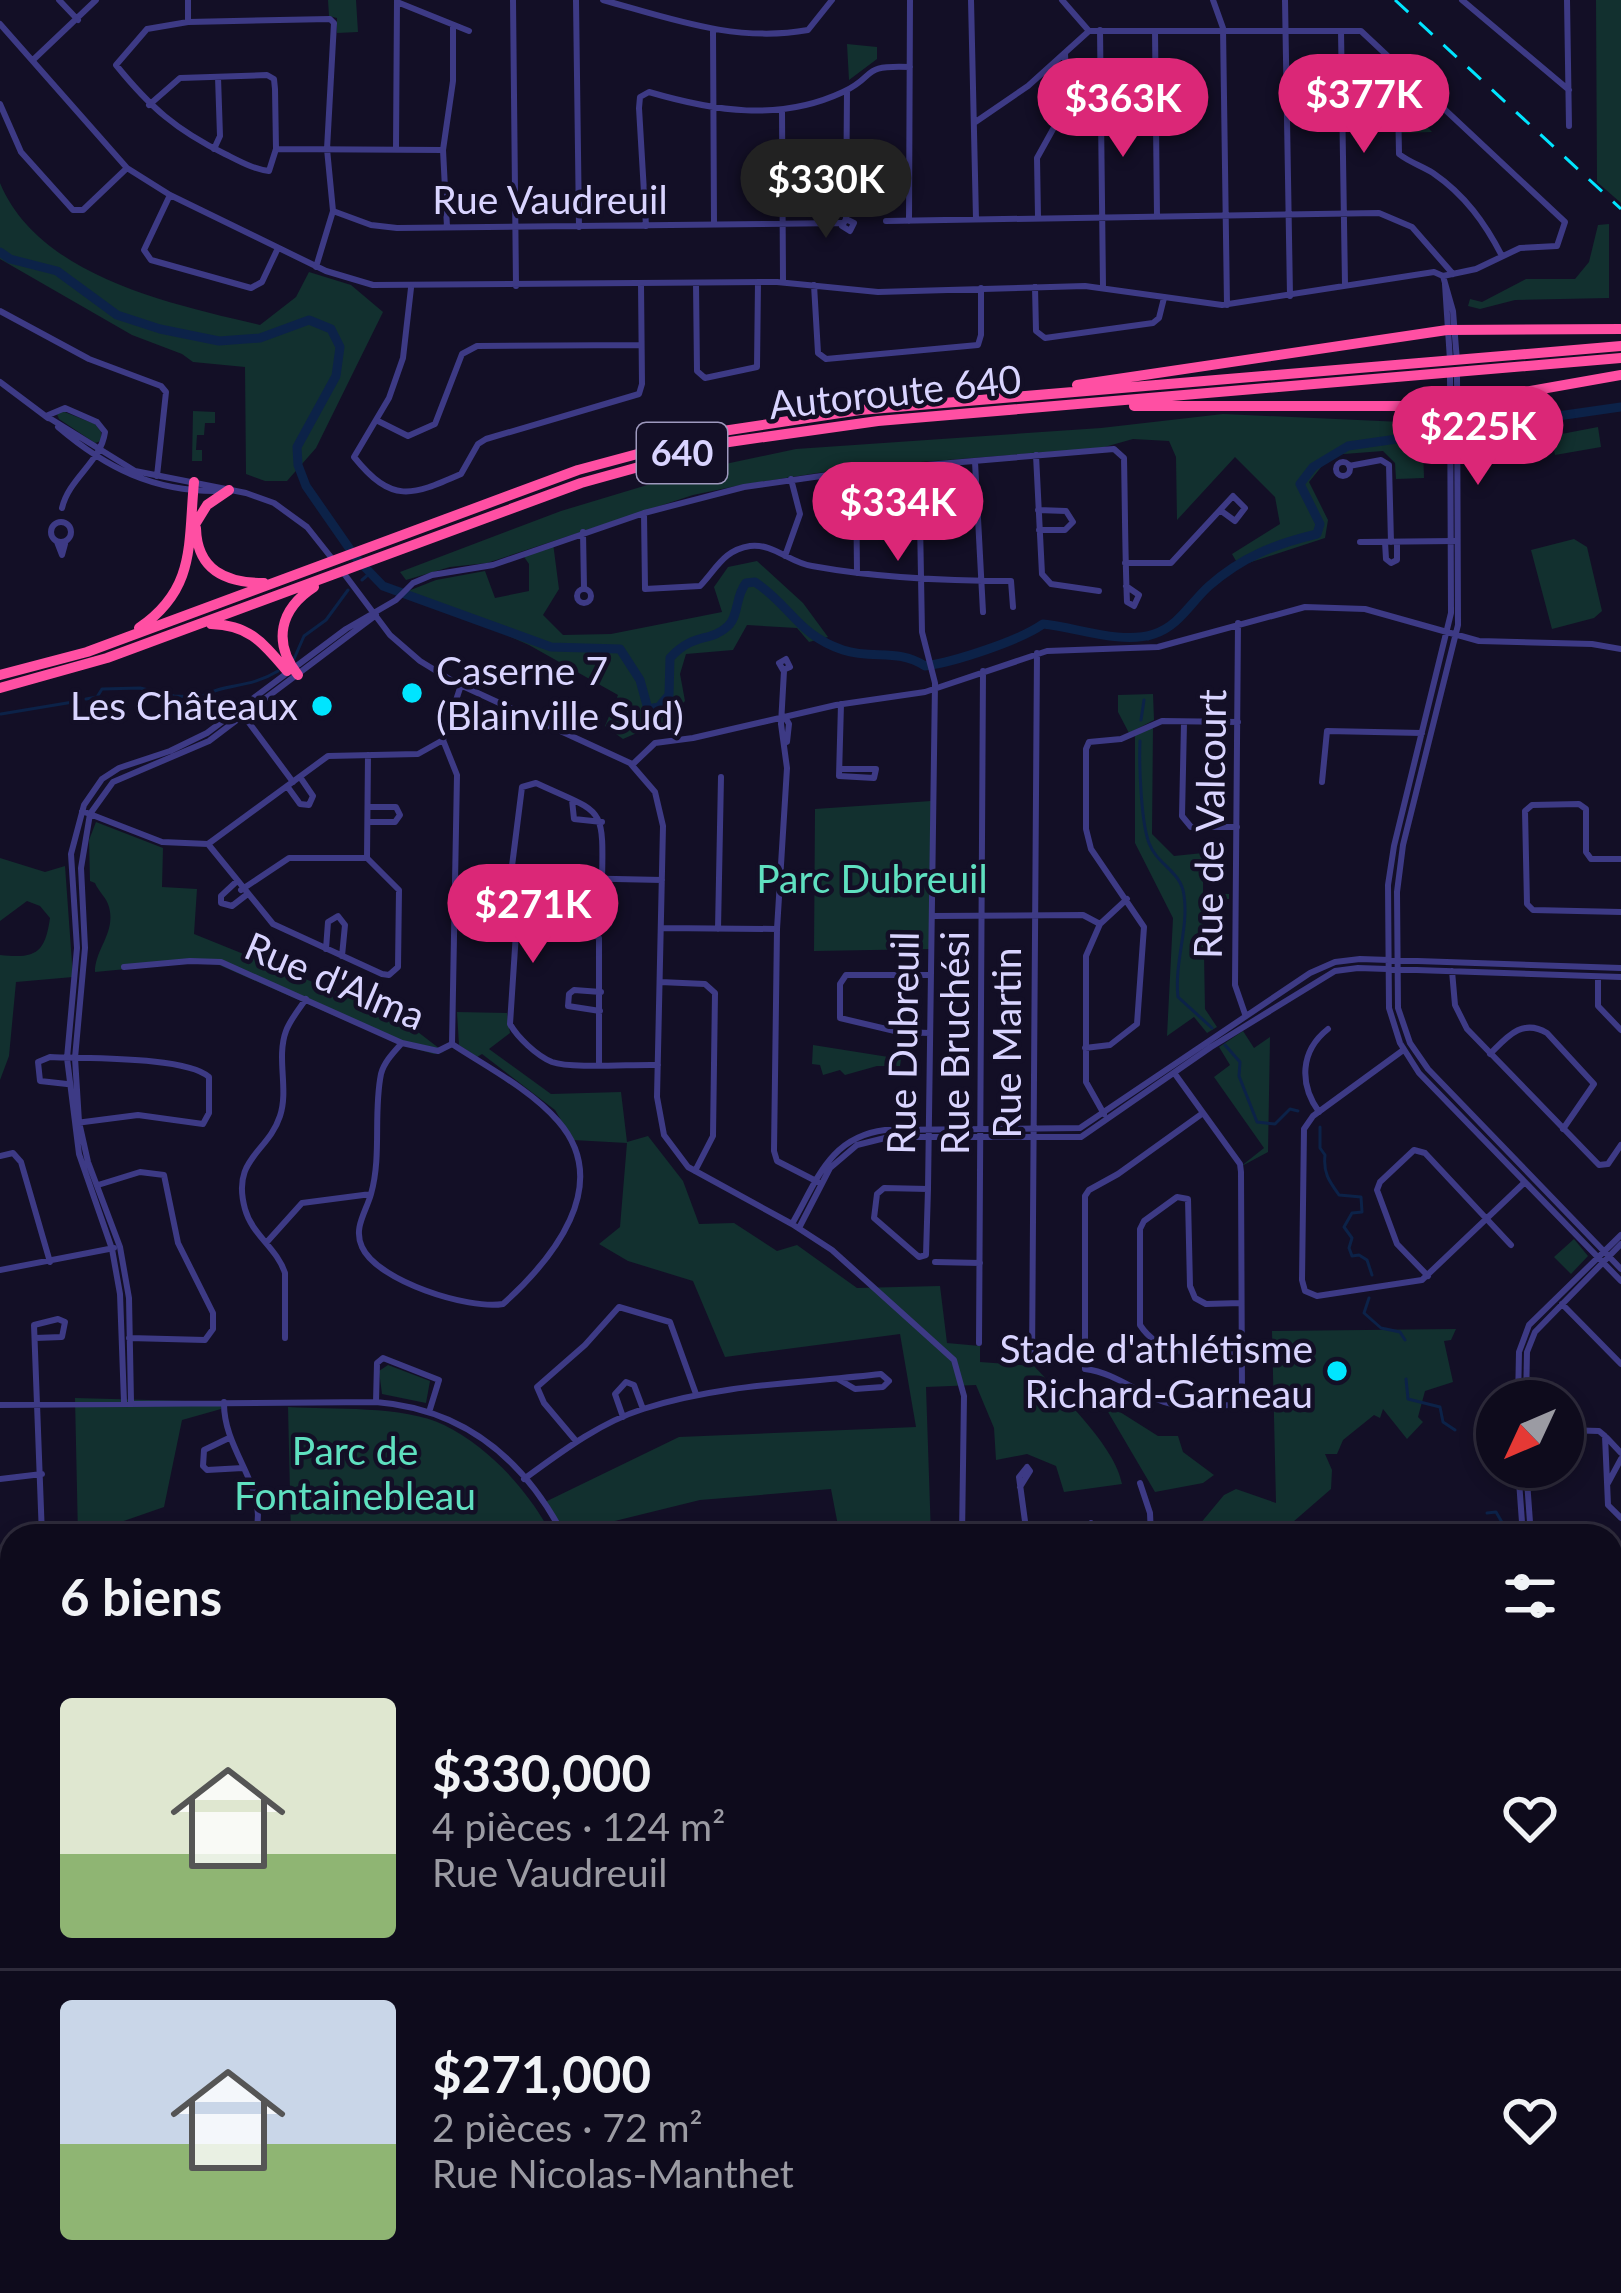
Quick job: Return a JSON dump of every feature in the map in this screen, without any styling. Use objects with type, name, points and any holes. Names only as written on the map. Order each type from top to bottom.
[{"type":"highway","points":[[990,399],[1453,329],[1621,329]]},
{"type":"highway","name":"Autoroute 640","points":[[1462,366],[1621,346]]},
{"type":"highway","name":"Autoroute 640","points":[[371,554],[565,475],[678,441],[819,415],[990,399],[1621,358]]},
{"type":"highway","name":"Autoroute 640","points":[[0,688],[77,669],[371,554],[593,478],[699,449],[847,424],[1445,367]]},
{"type":"highway","points":[[1047,406],[1435,406],[1454,415],[1473,403],[1621,375]]},
{"type":"highway","points":[[196,486],[199,550],[214,572],[241,582],[273,583]]},
{"type":"highway","points":[[124,639],[159,614],[179,590],[196,486]]},
{"type":"highway","points":[[196,523],[208,503],[229,490]]},
{"type":"highway","points":[[293,674],[282,643],[286,615],[327,570]]},
{"type":"highway","name":"Autoroute 640","points":[[0,676],[124,639],[273,583],[327,570]]},
{"type":"highway","points":[[200,624],[248,630],[293,674]]},
{"type":"street","points":[[58,0],[78,20]]},
{"type":"street","points":[[33,60],[95,0]]},
{"type":"street","points":[[188,0],[188,22]]},
{"type":"street","points":[[513,0],[516,286]]},
{"type":"street","points":[[576,0],[579,226]]},
{"type":"street","points":[[603,0],[713,30],[768,36],[808,30],[832,0]]},
{"type":"street","points":[[910,0],[910,221]]},
{"type":"street","points":[[970,0],[976,219]]},
{"type":"street","points":[[1062,0],[1089,31]]},
{"type":"street","points":[[1213,0],[1223,30],[1227,305]]},
{"type":"street","points":[[1285,0],[1290,296]]},
{"type":"street","points":[[1462,0],[1569,90]]},
{"type":"street","points":[[1554,0],[1566,3],[1569,126]]},
{"type":"street","points":[[396,149],[397,1],[469,31]]},
{"type":"street","points":[[149,105],[180,78],[266,75],[274,79],[276,149],[269,171],[170,124],[149,105],[116,65],[147,29],[188,22],[330,19],[334,23],[327,149],[332,211],[316,267]]},
{"type":"street","points":[[0,24],[127,168],[170,195],[316,267],[373,285],[782,282],[878,292],[1103,287],[1227,305],[1346,286],[1446,279],[1524,247],[1559,245],[1564,220],[1363,32],[1089,31],[1028,86],[974,123]]},
{"type":"street","points":[[446,227],[442,149],[453,81],[453,27]]},
{"type":"street","points":[[713,30],[714,226]]},
{"type":"street","points":[[1100,30],[1103,287]]},
{"type":"street","points":[[1155,31],[1157,216]]},
{"type":"street","points":[[1341,31],[1346,286]]},
{"type":"street","points":[[1039,217],[1037,158],[1067,104],[1065,53]]},
{"type":"street","points":[[646,226],[640,97],[649,92],[710,108],[782,110],[848,91],[879,66],[910,67]]},
{"type":"street","points":[[214,148],[220,136],[218,77]]},
{"type":"street","points":[[1412,78],[1398,100],[1400,155],[1434,174],[1463,199],[1486,226],[1502,256]]},
{"type":"street","name":"Rue Vaudreuil","points":[[332,211],[371,225],[446,227],[844,221],[848,91]]},
{"type":"street","points":[[0,104],[21,152],[78,212],[127,168]]},
{"type":"street","points":[[782,110],[782,282]]},
{"type":"street","points":[[276,149],[442,149]]},
{"type":"street","points":[[170,195],[144,250],[152,260],[251,288],[262,282],[278,248]]},
{"type":"street","points":[[886,221],[1344,213],[1395,217],[1417,231],[1441,259],[1453,329],[1452,635],[1389,872],[1390,1012],[1409,1051],[1603,1256],[1621,1281]]},
{"type":"street","points":[[1441,259],[1446,279]]},
{"type":"street","points":[[1446,279],[1462,273]]},
{"type":"street","points":[[696,283],[698,371],[705,378],[757,367],[758,282]]},
{"type":"street","points":[[411,287],[403,358],[377,421],[355,457],[393,491],[405,494],[461,474],[478,444],[486,439],[632,399],[642,384],[640,284]]},
{"type":"street","points":[[814,285],[818,353],[826,359],[978,345],[982,335],[980,288]]},
{"type":"street","points":[[1035,287],[1036,331],[1043,338],[1152,323],[1159,317],[1164,298]]},
{"type":"street","points":[[0,311],[89,359],[161,386],[166,392],[157,476]]},
{"type":"street","points":[[377,421],[408,436],[435,424],[462,354],[476,346],[641,345]]},
{"type":"street","points":[[0,382],[132,478],[229,490],[264,499],[293,515],[317,538],[407,652],[461,685],[632,765],[651,785],[661,809],[661,1127],[675,1153],[695,1172],[796,1226],[852,1266],[956,1362],[964,1396],[962,1524]]},
{"type":"street","points":[[46,416],[58,408],[101,425],[106,436],[68,490],[61,533]]},
{"type":"street","points":[[128,1402],[128,1338],[116,1248],[93,1187],[68,1084],[86,948],[82,852],[86,813],[119,778],[183,755],[433,574],[493,565],[644,513],[744,487],[856,471],[1107,449],[1123,454],[1126,586]]},
{"type":"street","points":[[97,452],[130,469],[196,486]]},
{"type":"street","points":[[1036,455],[1042,574],[1046,580],[1099,591]]},
{"type":"street","points":[[1349,466],[1380,460],[1389,465],[1391,542]]},
{"type":"street","points":[[975,462],[983,612]]},
{"type":"street","name":"Rue Dubreuil","points":[[919,466],[922,630],[935,688],[928,1189],[926,1255],[913,1255],[874,1217],[877,1194],[884,1188],[928,1189]]},
{"type":"street","points":[[856,471],[857,573]]},
{"type":"street","points":[[784,556],[800,514],[791,479]]},
{"type":"street","points":[[1038,510],[1066,511],[1072,522],[1065,530],[1039,530]]},
{"type":"street","points":[[1125,563],[1171,563],[1220,510]]},
{"type":"street","points":[[644,513],[644,589],[700,586],[725,556],[745,547],[768,547],[810,566],[857,573],[1011,581],[1013,607]]},
{"type":"street","points":[[583,532],[584,588]]},
{"type":"street","points":[[1360,542],[1454,541]]},
{"type":"street","points":[[293,674],[346,629],[357,616],[360,596]]},
{"type":"street","points":[[632,765],[655,742],[935,688],[1037,653],[1154,647],[1302,607],[1371,610],[1486,642],[1621,649]]},
{"type":"street","points":[[346,629],[376,612]]},
{"type":"street","name":"Rue de Valcourt","points":[[1238,623],[1235,985],[1247,1018]]},
{"type":"street","name":"Rue Martin","points":[[1032,1362],[1037,653]]},
{"type":"street","points":[[784,670],[775,1157],[818,1182]]},
{"type":"street","name":"Rue Bruchési","points":[[979,1343],[983,670]]},
{"type":"street","points":[[402,1043],[382,1072],[371,1194],[359,1234],[370,1259],[418,1288],[476,1304],[503,1304],[556,1248],[571,1223],[578,1181],[569,1135],[535,1100],[452,1044],[457,776],[443,740],[461,685]]},
{"type":"street","points":[[841,704],[841,770],[842,778],[874,778],[876,769],[841,770]]},
{"type":"street","points":[[241,713],[293,782]]},
{"type":"street","points":[[1085,1048],[1110,1045],[1140,1018],[1144,927],[1091,849],[1086,829],[1086,749],[1094,740],[1121,739],[1155,722],[1238,722]]},
{"type":"street","points":[[1184,722],[1182,816],[1192,827],[1237,827]]},
{"type":"street","points":[[1322,782],[1327,731],[1427,733]]},
{"type":"street","points":[[86,813],[162,842],[208,844],[333,754],[418,754],[443,740]]},
{"type":"street","points":[[367,858],[368,755]]},
{"type":"street","points":[[718,929],[721,777]]},
{"type":"street","points":[[602,879],[602,822],[596,813],[536,783],[522,787],[512,866],[523,877],[602,879],[662,880]]},
{"type":"street","points":[[572,800],[574,819],[602,822]]},
{"type":"street","points":[[1621,859],[1592,859],[1586,852],[1586,809],[1579,804],[1532,805],[1525,811],[1527,904],[1533,910],[1621,912]]},
{"type":"street","points":[[368,807],[396,807],[400,815],[395,822],[368,822]]},
{"type":"street","points":[[208,844],[241,889],[273,924],[382,974],[389,975],[398,967],[399,890],[367,858],[290,858],[241,889]]},
{"type":"street","points":[[1106,1116],[1086,1082],[1086,956],[1100,924],[1127,898]]},
{"type":"street","points":[[932,916],[1083,915],[1100,924]]},
{"type":"street","points":[[326,949],[328,922],[338,916],[345,925],[342,956]]},
{"type":"street","points":[[661,928],[777,929]]},
{"type":"street","points":[[599,1064],[599,938],[516,933],[510,1024],[516,1035],[552,1062],[599,1064],[658,1065]]},
{"type":"street","name":"Rue d'Alma","points":[[124,967],[221,962],[402,1043],[438,1051],[452,1044]]},
{"type":"street","points":[[796,1226],[818,1182],[840,1156],[861,1143],[928,1134],[1078,1138],[1247,1018],[1331,973],[1392,965],[1621,973]]},
{"type":"street","points":[[1452,966],[1459,1016],[1490,1054],[1600,1166],[1610,1162],[1621,1145]]},
{"type":"street","points":[[1599,971],[1599,1008],[1621,1030]]},
{"type":"street","points":[[930,1033],[899,1032],[840,1018],[840,984],[846,975],[931,975]]},
{"type":"street","points":[[660,982],[705,984],[715,993],[713,1136],[695,1172]]},
{"type":"street","points":[[600,1011],[568,1006],[568,994],[574,990],[601,992]]},
{"type":"street","points":[[285,1339],[285,1273],[245,1209],[244,1170],[281,1115],[286,1028],[306,999]]},
{"type":"street","points":[[1490,1054],[1520,1028],[1547,1033],[1594,1084],[1564,1129]]},
{"type":"street","points":[[1326,1111],[1305,1087],[1305,1063],[1318,1037],[1328,1029]]},
{"type":"street","points":[[1409,1051],[1305,1125],[1301,1140],[1304,1290],[1317,1296],[1428,1276],[1528,1179]]},
{"type":"street","points":[[68,1084],[46,1084],[38,1075],[38,1062],[43,1058],[146,1061],[201,1070],[209,1077],[209,1113],[203,1124],[138,1115],[76,1123]]},
{"type":"street","points":[[71,1058],[76,1123]]},
{"type":"street","points":[[1172,1069],[1240,1164],[1241,1172],[1242,1395],[1231,1405],[1178,1406],[1114,1375],[1085,1369],[1085,1196],[1203,1113]]},
{"type":"street","points":[[1428,1276],[1396,1242],[1376,1190],[1411,1152],[1423,1152],[1510,1245]]},
{"type":"street","points":[[0,1156],[13,1153],[21,1162],[50,1262]]},
{"type":"street","points":[[93,1187],[140,1172],[164,1175],[178,1243],[213,1313],[213,1329],[205,1340],[128,1338]]},
{"type":"street","points":[[266,1243],[302,1203],[371,1194]]},
{"type":"street","points":[[1241,1303],[1206,1304],[1195,1298],[1190,1286],[1188,1199],[1177,1197],[1144,1221],[1140,1229],[1140,1325],[1146,1334],[1185,1354],[1241,1354]]},
{"type":"street","points":[[1522,1380],[1523,1337],[1534,1318],[1621,1235]]},
{"type":"street","points":[[1603,1256],[1621,1244]]},
{"type":"street","points":[[0,1270],[116,1248]]},
{"type":"street","points":[[1603,1256],[1621,1269]]},
{"type":"street","points":[[935,1262],[980,1263]]},
{"type":"street","points":[[1558,1300],[1621,1364]]},
{"type":"street","points":[[575,1441],[537,1388],[619,1307],[668,1320],[696,1394]]},
{"type":"street","points":[[35,1338],[62,1337],[65,1322],[58,1319],[34,1325],[42,1524]]},
{"type":"street","points":[[376,1402],[381,1358],[439,1380],[430,1409]]},
{"type":"street","points":[[524,1479],[575,1441],[623,1417],[696,1394],[884,1374],[889,1382],[883,1388],[855,1390],[838,1379]]},
{"type":"street","points":[[623,1417],[615,1394],[626,1382],[635,1387],[643,1409]]},
{"type":"street","points":[[224,1402],[229,1438],[244,1468],[259,1516],[257,1524]]},
{"type":"street","points":[[0,1405],[376,1402],[430,1409],[483,1438],[524,1479],[556,1524]]},
{"type":"street","points":[[1584,1431],[1599,1431],[1621,1456],[1606,1486]]},
{"type":"street","points":[[1605,1436],[1608,1505],[1621,1518]]},
{"type":"street","points":[[229,1438],[204,1450],[203,1466],[207,1470],[244,1468]]},
{"type":"street","points":[[0,1479],[42,1474]]},
{"type":"street","points":[[1140,1484],[1150,1524]]},
{"type":"street","points":[[1020,1487],[1025,1524]]},
{"type":"street","points":[[1524,1488],[1527,1524]]},
{"type":"green space","points":[[328,0],[356,0],[358,32],[337,33],[337,18],[329,16]]},
{"type":"green space","points":[[1596,0],[1621,0],[1621,203],[1597,182]]},
{"type":"green space","points":[[847,44],[877,47],[877,59],[849,80]]},
{"type":"green space","points":[[1401,98],[1432,132],[1400,133]]},
{"type":"green space","points":[[0,183],[19,215],[45,242],[76,264],[149,296],[260,325],[296,297],[309,272],[351,285],[383,312],[316,448],[287,481],[265,481],[246,474],[245,367],[193,362],[132,335],[0,259]]},
{"type":"green space","points":[[1609,224],[1609,298],[1515,300],[1480,309],[1468,306],[1470,299],[1482,302],[1526,279],[1575,279],[1589,262],[1598,225]]},
{"type":"green space","points":[[62,411],[95,424],[101,441],[95,443],[59,419],[57,414]]},
{"type":"green space","points":[[193,411],[215,412],[215,423],[205,423],[204,435],[197,435],[196,450],[202,450],[202,461],[192,461]]},
{"type":"green space","points":[[1223,414],[1446,424],[1447,443],[1423,447],[1424,478],[1396,479],[1395,463],[1383,451],[1331,455],[1309,482],[1328,520],[1325,538],[1239,566],[1232,554],[1280,524],[1275,497],[1235,457],[1177,520],[1176,457],[1169,441],[1133,439],[1101,448],[856,467],[741,485],[693,495],[487,563],[450,567],[406,580],[400,572],[561,511],[697,470],[796,449],[1101,428]]},
{"type":"green space","points":[[1598,427],[1601,447],[1555,455],[1551,436]]},
{"type":"green space","points":[[1574,539],[1587,547],[1602,611],[1594,618],[1552,629],[1531,550]]},
{"type":"green space","points":[[553,543],[559,589],[543,615],[563,635],[611,634],[722,612],[714,587],[728,567],[757,561],[803,603],[828,637],[809,642],[797,628],[747,625],[733,650],[686,654],[680,674],[685,701],[657,729],[623,739],[605,726],[618,695],[529,645],[408,591],[436,580],[485,571],[495,598],[529,591],[529,564],[522,554]]},
{"type":"green space","points":[[1153,694],[1154,720],[1129,733],[1118,712],[1118,695]]},
{"type":"green space","points":[[1153,726],[1152,834],[1174,856],[1203,853],[1203,893],[1229,894],[1229,899],[1203,900],[1205,1009],[1217,1027],[1207,1033],[1194,1017],[1167,1036],[1173,918],[1135,843],[1135,735]]},
{"type":"green space","name":"Parc Dubreuil","points":[[931,801],[929,949],[814,951],[815,809]]},
{"type":"green space","points":[[96,822],[163,848],[162,887],[197,889],[194,934],[397,1016],[444,1052],[401,1045],[210,961],[95,972],[110,916],[106,901],[90,881],[89,840]]},
{"type":"green space","points":[[0,858],[45,872],[65,866],[73,977],[16,982],[9,1056],[0,1080],[0,955],[37,951],[50,918],[40,906],[27,901],[0,921]]},
{"type":"green space","points":[[457,1012],[507,1013],[510,1033],[489,1049],[551,1094],[621,1092],[627,1142],[648,1136],[683,1181],[699,1224],[734,1223],[777,1251],[797,1245],[857,1288],[940,1286],[947,1343],[980,1346],[980,1362],[1034,1366],[1098,1438],[1122,1484],[1064,1492],[1056,1466],[1027,1454],[996,1460],[994,1428],[976,1385],[926,1387],[931,1524],[838,1524],[831,1489],[700,1500],[603,1524],[556,1524],[543,1503],[679,1437],[916,1427],[900,1334],[725,1357],[693,1281],[628,1261],[599,1244],[620,1227],[627,1143],[573,1140],[555,1110],[482,1054],[477,1057],[459,1045]]},
{"type":"green space","points":[[1243,1031],[1254,1048],[1270,1037],[1268,1152],[1240,1167],[1264,1148],[1214,1077],[1230,1065],[1219,1047]]},
{"type":"green space","points":[[813,1045],[901,1059],[900,1066],[823,1075],[820,1065],[812,1064]]},
{"type":"green space","points":[[1574,1239],[1588,1256],[1571,1274],[1554,1257]]},
{"type":"green space","points":[[1456,1329],[1451,1340],[1444,1341],[1453,1382],[1425,1391],[1418,1417],[1423,1422],[1407,1439],[1383,1409],[1380,1418],[1374,1415],[1343,1440],[1337,1454],[1325,1454],[1332,1470],[1331,1489],[1295,1524],[1200,1524],[1224,1495],[1236,1489],[1276,1503],[1272,1331]]},
{"type":"green space","points":[[388,1365],[430,1381],[426,1403],[382,1394],[379,1371]]},
{"type":"green space","points":[[75,1398],[224,1402],[221,1409],[182,1420],[164,1507],[118,1524],[78,1524]]},
{"type":"green space","points":[[1101,1400],[1158,1436],[1178,1436],[1183,1452],[1214,1475],[1203,1483],[1155,1492]]},
{"type":"green space","name":"Parc de Fontainebleau","points":[[288,1407],[388,1411],[444,1425],[504,1469],[545,1524],[291,1524]]},
{"type":"waterway","points":[[0,252],[57,271],[117,315],[160,329],[219,341],[260,338],[309,320],[331,329],[340,347],[336,376],[297,447],[298,465],[306,486],[356,558],[383,586],[551,647],[620,649],[640,680],[648,709],[659,707],[669,695],[670,658],[686,644],[728,626],[746,583],[755,582],[828,644],[854,653],[905,657],[925,666],[986,650],[1043,624],[1141,637],[1171,625],[1209,586],[1247,559],[1317,534],[1320,524],[1300,484],[1313,467],[1348,446],[1621,407]]},
{"type":"waterway","points":[[362,580],[370,573]]},
{"type":"waterway","points":[[294,659],[304,636],[326,620],[348,590]]},
{"type":"waterway","points":[[86,699],[97,697],[102,689],[140,688],[200,697],[278,671]]},
{"type":"waterway","points":[[1141,720],[1144,700]]},
{"type":"waterway","points":[[1,714],[79,701]]},
{"type":"waterway","points":[[1140,741],[1146,834],[1184,895],[1178,997],[1212,1028]]},
{"type":"waterway","points":[[1225,1045],[1240,1062],[1239,1076],[1257,1122],[1275,1124],[1290,1109],[1298,1111]]},
{"type":"waterway","points":[[1320,1127],[1320,1148],[1330,1181],[1339,1195],[1361,1197],[1362,1212],[1352,1213],[1344,1227],[1352,1238],[1352,1256],[1367,1260],[1372,1275]]},
{"type":"waterway","points":[[1369,1298],[1364,1313],[1381,1328],[1400,1332],[1405,1340]]},
{"type":"waterway","points":[[1406,1379],[1408,1399],[1440,1407],[1443,1422],[1455,1430]]},
{"type":"waterway","points":[[1487,1513],[1496,1512],[1503,1524]]},
{"type":"railway","points":[[1395,0],[1621,209]]},
{"type":"place","name":"Caserne 7 (Blainville Sud)","points":[[412,693]]},
{"type":"place","name":"Les Châteaux","points":[[322,706]]},
{"type":"place","name":"Stade d'athlétisme Richard-Garneau","points":[[1337,1371]]}]
